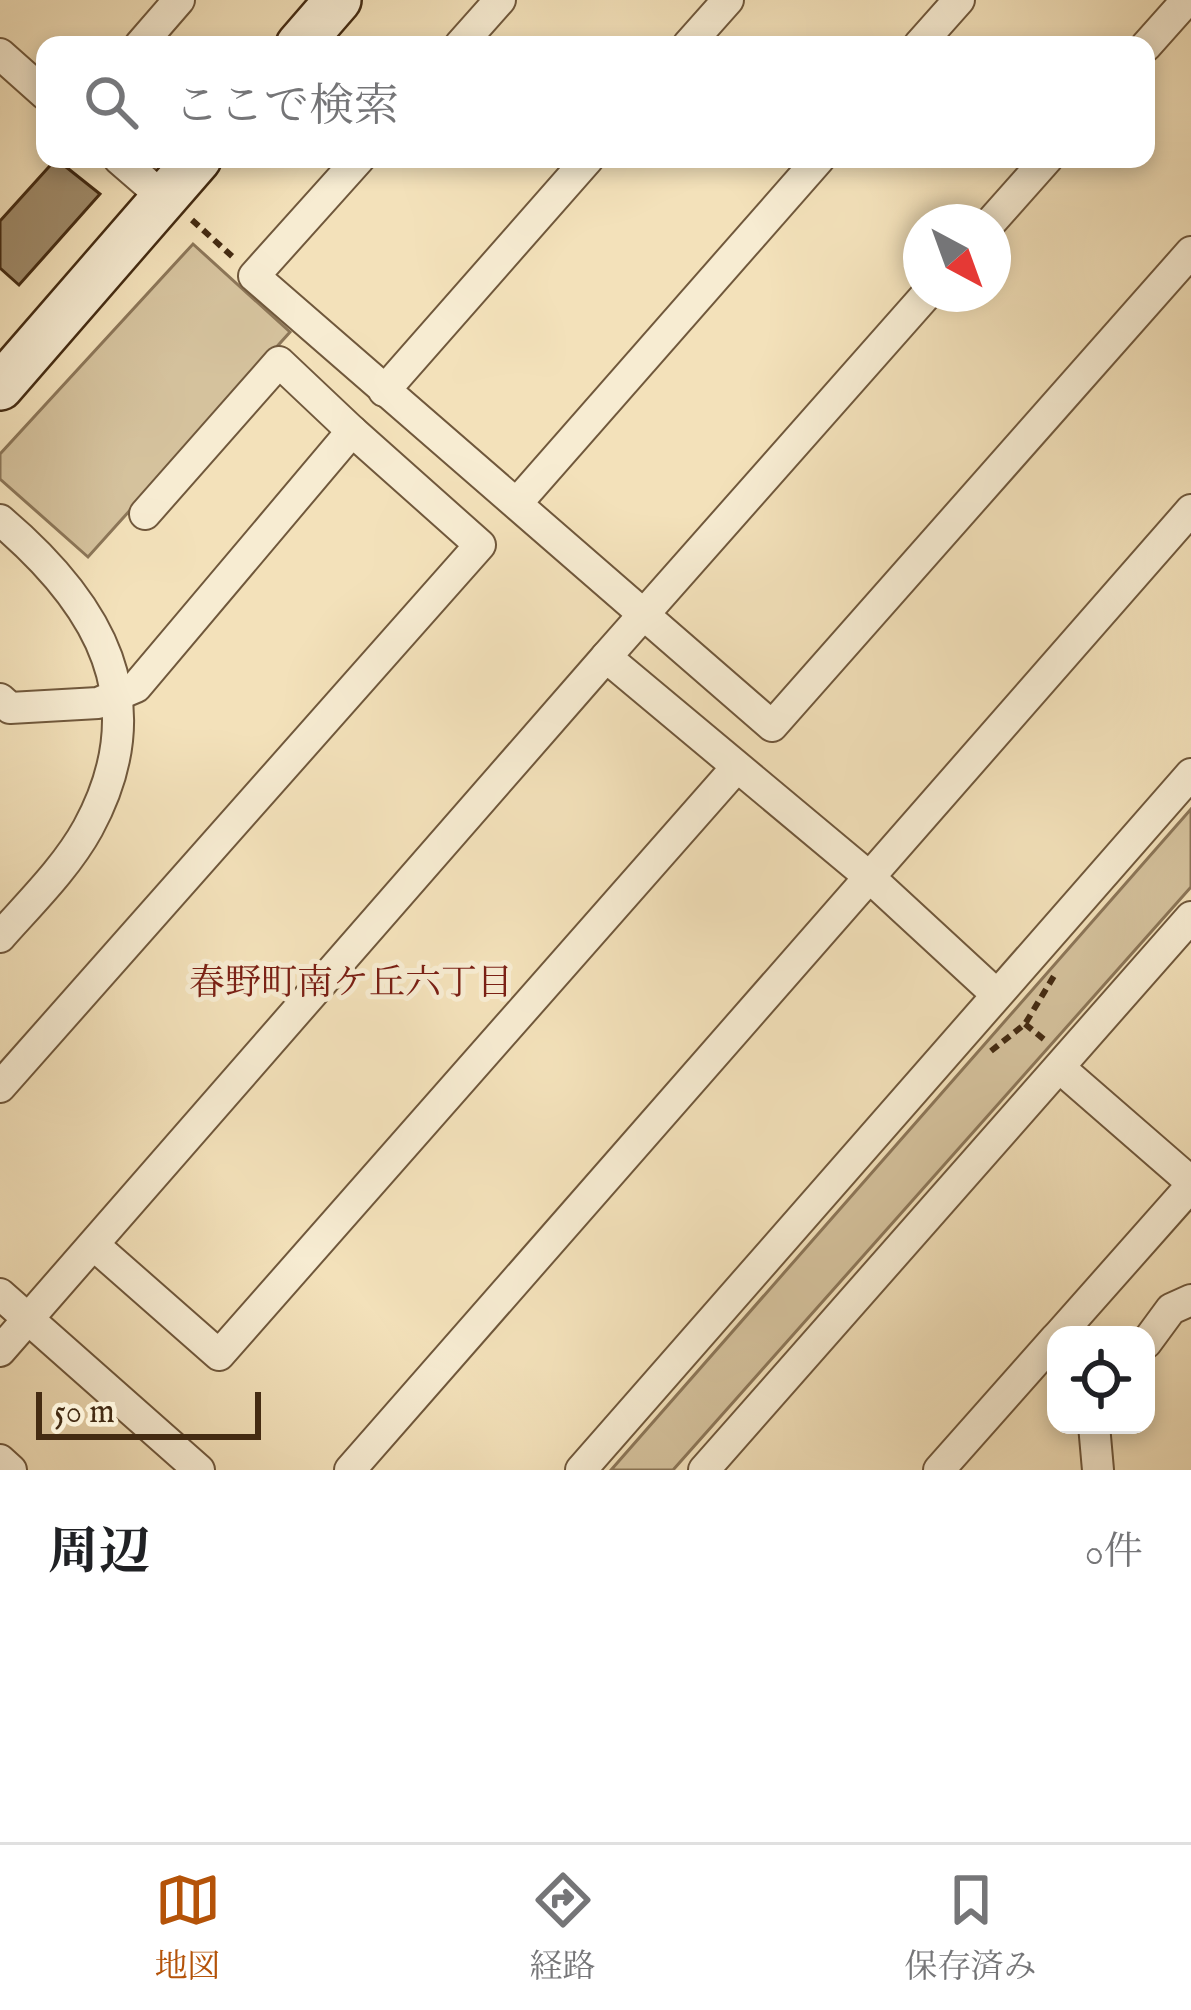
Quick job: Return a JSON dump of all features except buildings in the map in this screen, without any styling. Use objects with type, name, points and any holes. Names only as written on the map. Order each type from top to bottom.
[{"type":"street","points":[[148,36],[179,0]]},
{"type":"street","points":[[306,36],[338,0]]},
{"type":"street","points":[[468,36],[500,0]]},
{"type":"street","points":[[696,36],[728,0]]},
{"type":"street","points":[[927,36],[959,0]]},
{"type":"street","points":[[1155,36],[1187,0]]},
{"type":"street","points":[[0,54],[36,86]]},
{"type":"street","points":[[130,168],[178,209]]},
{"type":"street","points":[[0,387],[178,209],[194,168]]},
{"type":"street","points":[[351,168],[254,277],[772,726],[1191,252]]},
{"type":"street","points":[[385,391],[580,168]]},
{"type":"street","points":[[517,503],[811,168]]},
{"type":"street","points":[[1007,204],[1039,168]]},
{"type":"street","points":[[0,1351],[912,312]]},
{"type":"street","points":[[0,1087],[480,545],[279,362],[145,514]]},
{"type":"street","points":[[3,709],[98,703],[136,687],[352,431]]},
{"type":"street","points":[[350,1470],[1191,510]]},
{"type":"street","points":[[0,520],[45,558],[77,598],[121,692],[112,759],[88,828],[0,937]]},
{"type":"street","points":[[606,657],[867,875],[995,994]]},
{"type":"street","points":[[95,1246],[219,1355],[736,768]]},
{"type":"street","points":[[581,1470],[1191,773]]},
{"type":"street","points":[[716,1466],[1191,916]]},
{"type":"street","points":[[1060,1069],[1191,1184],[1068,1326]]},
{"type":"street","points":[[0,1294],[199,1470]]},
{"type":"street","points":[[1155,1331],[1171,1309],[1191,1300]]},
{"type":"street","points":[[939,1470],[1047,1349]]},
{"type":"street","points":[[1095,1434],[1098,1470]]},
{"type":"street","points":[[0,1460],[11,1470]]},
{"type":"path","points":[[178,209],[254,277]]},
{"type":"shaded area","points":[[193,244],[290,332],[88,557],[0,479],[0,454]]},
{"type":"shaded area","points":[[1191,809],[1191,887],[673,1470],[611,1470]]},
{"type":"district","name":"春野町南ケ丘六丁目","points":[[351,981]]}]
